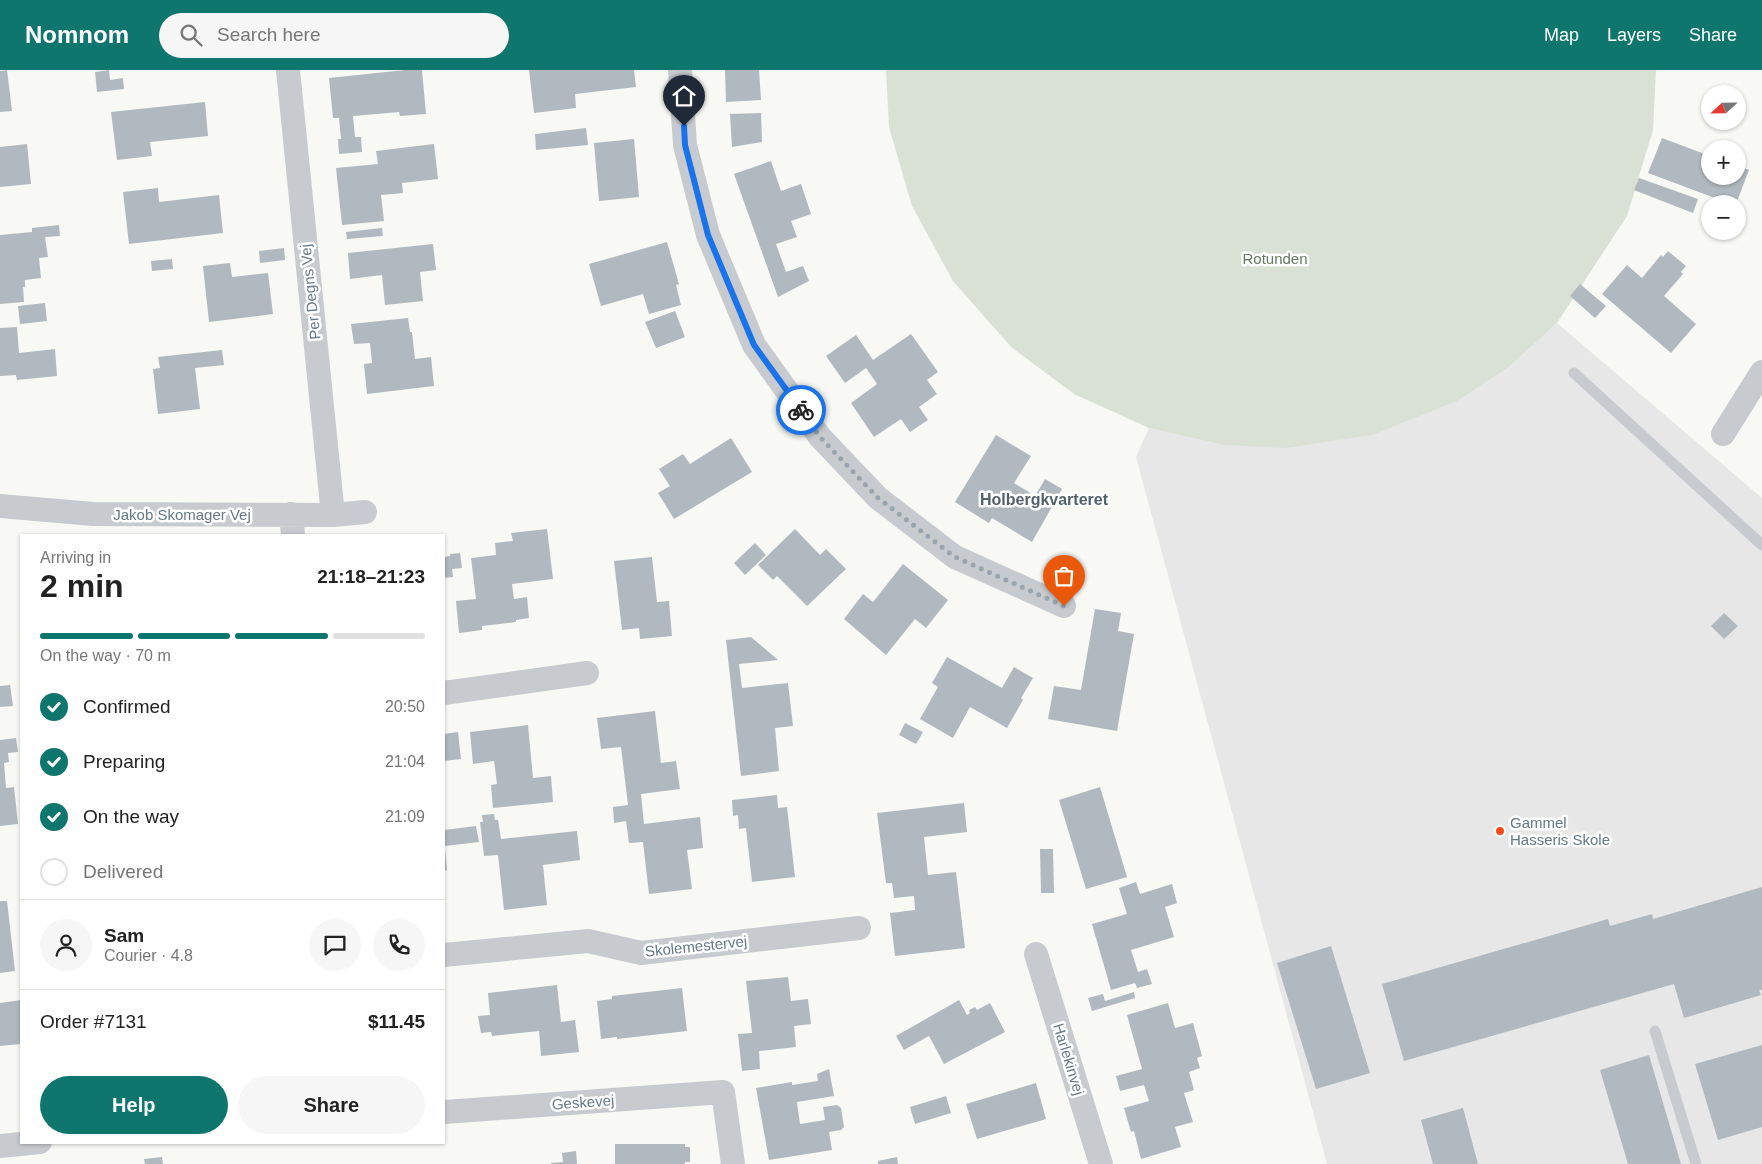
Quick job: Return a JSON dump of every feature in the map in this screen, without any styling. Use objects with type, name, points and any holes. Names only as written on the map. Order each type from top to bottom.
[{"type":"street","name":"Per Degns Vej","points":[[288,70],[333,515]]},
{"type":"street","points":[[680,70],[685,145],[708,235],[754,345],[820,437],[878,498],[955,557],[1064,606]]},
{"type":"street","points":[[1723,434],[1762,372]]},
{"type":"street","name":"Jakob Skomager Vej","points":[[0,506],[93,514],[292,524],[333,515],[364,512]]},
{"type":"street","points":[[445,693],[587,673]]},
{"type":"street","name":"Skolemestervej","points":[[445,955],[588,941],[641,953],[859,928]]},
{"type":"street","name":"Harlekinvej","points":[[1036,954],[1101,1164]]},
{"type":"street","name":"Geskevej","points":[[445,1112],[723,1092],[733,1164]]},
{"type":"street","points":[[0,1146],[20,1144]]},
{"type":"lane","points":[[1574,373],[1762,545]]},
{"type":"lane","points":[[1655,1031],[1696,1164]]},
{"type":"shaded area","name":"Gammel Hasseris Skole","points":[[1557,323],[1762,498],[1762,1164],[1327,1164],[1136,457],[1149,428],[1224,445],[1510,366]]},
{"type":"green space","name":"Rotunden","points":[[886,70],[1656,70],[1653,130],[1627,216],[1557,323],[1510,366],[1457,401],[1372,435],[1286,448],[1224,445],[1149,428],[1074,394],[1011,347],[953,281],[912,206],[889,127]]},
{"type":"building","points":[[7,70],[12,111],[0,112],[0,71]]},
{"type":"building","points":[[109,70],[110,80],[123,78],[124,89],[97,92],[95,72]]},
{"type":"building","points":[[422,70],[426,114],[400,116],[399,112],[353,116],[355,137],[361,137],[362,152],[339,154],[338,139],[341,139],[339,118],[333,118],[329,78]]},
{"type":"building","points":[[529,70],[634,70],[636,87],[575,94],[576,108],[534,113]]},
{"type":"building","points":[[725,70],[759,70],[761,100],[726,102]]},
{"type":"building","points":[[205,102],[208,136],[150,142],[152,156],[117,160],[111,112]]},
{"type":"building","points":[[761,113],[762,142],[732,147],[730,114]]},
{"type":"building","points":[[586,128],[588,145],[536,150],[535,134]]},
{"type":"building","points":[[1662,138],[1701,153],[1701,185],[1743,185],[1739,195],[1707,195],[1648,173]]},
{"type":"building","points":[[634,139],[639,197],[599,201],[594,143]]},
{"type":"building","points":[[27,144],[31,184],[0,187],[0,147]]},
{"type":"building","points":[[434,144],[438,179],[402,183],[403,193],[381,195],[384,221],[342,225],[336,168],[378,164],[376,151]]},
{"type":"building","points":[[771,161],[781,191],[801,184],[811,214],[791,221],[797,237],[776,244],[786,272],[803,266],[809,281],[778,297],[734,174]]},
{"type":"building","points":[[1639,178],[1698,199],[1693,213],[1634,190]]},
{"type":"building","points":[[158,188],[159,202],[219,195],[223,233],[129,244],[123,192]]},
{"type":"building","points":[[59,225],[60,236],[45,237],[48,257],[39,258],[41,278],[25,280],[25,287],[23,287],[24,302],[0,304],[0,235],[32,232],[32,228]]},
{"type":"building","points":[[382,228],[383,236],[347,239],[346,232]]},
{"type":"building","points":[[667,242],[679,284],[676,285],[681,305],[649,314],[643,294],[601,306],[589,264]]},
{"type":"building","points":[[433,244],[436,270],[420,272],[423,301],[385,305],[382,275],[350,279],[348,253]]},
{"type":"building","points":[[284,248],[285,260],[260,263],[259,251]]},
{"type":"building","points":[[1668,251],[1686,266],[1681,272],[1683,274],[1664,296],[1696,324],[1671,353],[1602,294],[1627,265],[1642,278],[1661,255],[1663,257]]},
{"type":"building","points":[[172,259],[173,269],[152,271],[151,261]]},
{"type":"building","points":[[230,263],[232,277],[268,273],[273,314],[209,322],[203,266]]},
{"type":"building","points":[[1580,284],[1606,306],[1595,318],[1570,296]]},
{"type":"building","points":[[45,303],[47,321],[20,324],[18,306]]},
{"type":"building","points":[[675,311],[685,337],[656,348],[645,322]]},
{"type":"building","points":[[408,318],[410,332],[412,332],[415,359],[431,357],[434,386],[367,394],[364,364],[372,363],[370,343],[354,344],[351,324]]},
{"type":"building","points":[[17,327],[19,353],[55,349],[57,376],[17,380],[16,375],[0,376],[0,328]]},
{"type":"building","points":[[911,334],[938,372],[927,380],[937,394],[919,407],[928,420],[910,432],[901,419],[874,437],[851,403],[877,384],[866,368],[845,383],[826,356],[856,335],[873,360]]},
{"type":"building","points":[[222,350],[224,365],[195,368],[200,409],[158,414],[153,369],[160,368],[158,357]]},
{"type":"building","points":[[996,435],[1031,456],[1014,483],[1035,496],[1045,479],[1062,489],[1032,542],[992,518],[989,523],[955,502]]},
{"type":"building","points":[[731,438],[752,472],[674,519],[658,493],[670,486],[659,469],[683,454],[690,464]]},
{"type":"building","points":[[547,529],[553,579],[512,584],[514,599],[527,597],[529,618],[516,620],[516,622],[482,626],[482,630],[459,633],[456,601],[476,599],[471,558],[496,555],[495,543],[513,541],[511,533]]},
{"type":"building","points":[[795,529],[820,555],[826,549],[846,569],[807,606],[777,576],[773,580],[758,565]]},
{"type":"building","points":[[755,543],[766,555],[745,575],[734,563]]},
{"type":"building","points":[[460,553],[462,568],[452,569],[453,577],[445,578],[445,557],[450,556],[450,554]]},
{"type":"building","points":[[652,557],[657,602],[669,601],[672,636],[640,639],[639,628],[622,630],[614,561]]},
{"type":"building","points":[[903,564],[948,600],[926,628],[915,619],[886,655],[844,619],[863,594],[873,602]]},
{"type":"building","points":[[1095,609],[1121,613],[1118,631],[1134,634],[1117,731],[1048,719],[1054,686],[1081,690]]},
{"type":"building","points":[[1724,613],[1738,626],[1724,639],[1711,626]]},
{"type":"building","points":[[751,637],[778,660],[739,664],[742,688],[788,683],[793,726],[775,728],[779,771],[741,776],[726,640]]},
{"type":"building","points":[[947,657],[1002,688],[1014,667],[1033,678],[1007,728],[970,707],[953,738],[920,719],[938,687],[932,683]]},
{"type":"building","points":[[10,685],[13,706],[0,707],[0,686]]},
{"type":"building","points":[[655,711],[661,763],[676,761],[680,789],[641,794],[644,824],[700,817],[703,848],[687,850],[692,889],[649,894],[643,842],[629,843],[626,821],[614,823],[613,807],[628,805],[621,747],[601,749],[597,718]]},
{"type":"building","points":[[905,723],[923,732],[916,744],[899,735]]},
{"type":"building","points":[[528,725],[533,778],[551,776],[553,802],[493,808],[491,785],[497,784],[494,761],[473,764],[470,732]]},
{"type":"building","points":[[458,732],[461,759],[445,761],[445,734]]},
{"type":"building","points":[[16,738],[18,752],[8,753],[9,762],[4,763],[6,788],[14,787],[18,824],[0,826],[0,740]]},
{"type":"building","points":[[1100,787],[1127,877],[1086,889],[1059,800]]},
{"type":"building","points":[[777,795],[778,808],[787,807],[795,877],[752,882],[746,828],[739,829],[738,815],[733,816],[732,800]]},
{"type":"building","points":[[964,803],[967,832],[924,837],[928,875],[956,872],[965,948],[895,956],[890,913],[915,910],[914,896],[894,898],[892,883],[886,883],[877,813]]},
{"type":"building","points":[[494,814],[495,820],[498,820],[501,839],[577,831],[580,860],[543,865],[547,905],[504,910],[498,855],[484,856],[480,822],[483,822],[482,815]]},
{"type":"building","points":[[476,826],[479,842],[445,846],[445,830]]},
{"type":"building","points":[[1040,849],[1053,849],[1054,893],[1041,893]]},
{"type":"building","points":[[445,851],[447,870],[445,871]]},
{"type":"building","points":[[1136,882],[1140,894],[1172,884],[1177,903],[1165,907],[1174,937],[1131,950],[1138,972],[1147,969],[1152,984],[1137,988],[1135,983],[1111,990],[1092,924],[1127,914],[1119,888]]},
{"type":"building","points":[[1762,887],[1762,990],[1759,990],[1761,995],[1684,1018],[1674,984],[1404,1061],[1382,984],[1608,919],[1610,926],[1652,914],[1653,919]]},
{"type":"building","points":[[0,901],[7,901],[15,971],[0,973]]},
{"type":"building","points":[[1331,946],[1370,1073],[1316,1089],[1277,963]]},
{"type":"building","points":[[788,977],[791,1001],[808,999],[811,1024],[794,1026],[796,1047],[759,1051],[760,1069],[742,1071],[738,1034],[752,1033],[746,981]]},
{"type":"building","points":[[557,985],[561,1022],[575,1020],[579,1052],[541,1056],[539,1031],[492,1036],[491,1032],[481,1033],[478,1016],[490,1015],[488,993]]},
{"type":"building","points":[[682,988],[687,1031],[601,1039],[597,1001],[612,999],[612,996]]},
{"type":"building","points":[[1134,992],[1135,998],[1092,1011],[1088,998],[1103,994],[1105,1001]]},
{"type":"building","points":[[20,1000],[20,1044],[0,1046],[0,1003]]},
{"type":"building","points":[[959,1000],[967,1015],[970,1013],[969,1010],[975,1007],[977,1010],[990,1003],[1005,1032],[944,1064],[929,1036],[904,1050],[896,1036]]},
{"type":"building","points":[[1168,1003],[1175,1028],[1193,1023],[1202,1056],[1197,1058],[1200,1068],[1189,1072],[1194,1090],[1184,1093],[1193,1122],[1175,1127],[1181,1147],[1141,1159],[1134,1131],[1131,1132],[1124,1108],[1149,1101],[1144,1085],[1120,1091],[1116,1076],[1142,1069],[1127,1015]]},
{"type":"building","points":[[1762,1045],[1762,1127],[1718,1140],[1695,1064]]},
{"type":"building","points":[[1649,1055],[1681,1164],[1628,1164],[1600,1070]]},
{"type":"building","points":[[829,1069],[834,1096],[797,1102],[800,1124],[825,1120],[823,1107],[837,1105],[841,1108],[844,1127],[841,1130],[829,1132],[832,1150],[769,1160],[756,1088],[792,1082],[792,1085],[818,1081],[817,1074]]},
{"type":"building","points":[[1036,1083],[1046,1119],[977,1139],[966,1104]]},
{"type":"building","points":[[946,1096],[951,1113],[915,1124],[910,1107]]},
{"type":"building","points":[[1463,1108],[1478,1164],[1433,1164],[1421,1120]]},
{"type":"building","points":[[615,1144],[685,1144],[685,1147],[690,1147],[690,1162],[685,1162],[685,1164],[615,1164]]},
{"type":"building","points":[[576,1151],[577,1164],[551,1164],[563,1162],[562,1153]]},
{"type":"building","points":[[162,1157],[163,1164],[145,1164],[144,1159]]},
{"type":"building","points":[[897,1157],[898,1164],[878,1164],[878,1161]]},
{"type":"way so far","points":[[801,410],[820,437],[878,498],[955,557],[1064,606]]},
{"type":"place","name":"Gammel Hasseris Skole","points":[[1500,831]]},
{"type":"district","name":"Holbergkvarteret","points":[[1044,499]]},
{"type":"route","points":[[684,126],[685,145],[708,235],[754,345],[801,410]]}]
